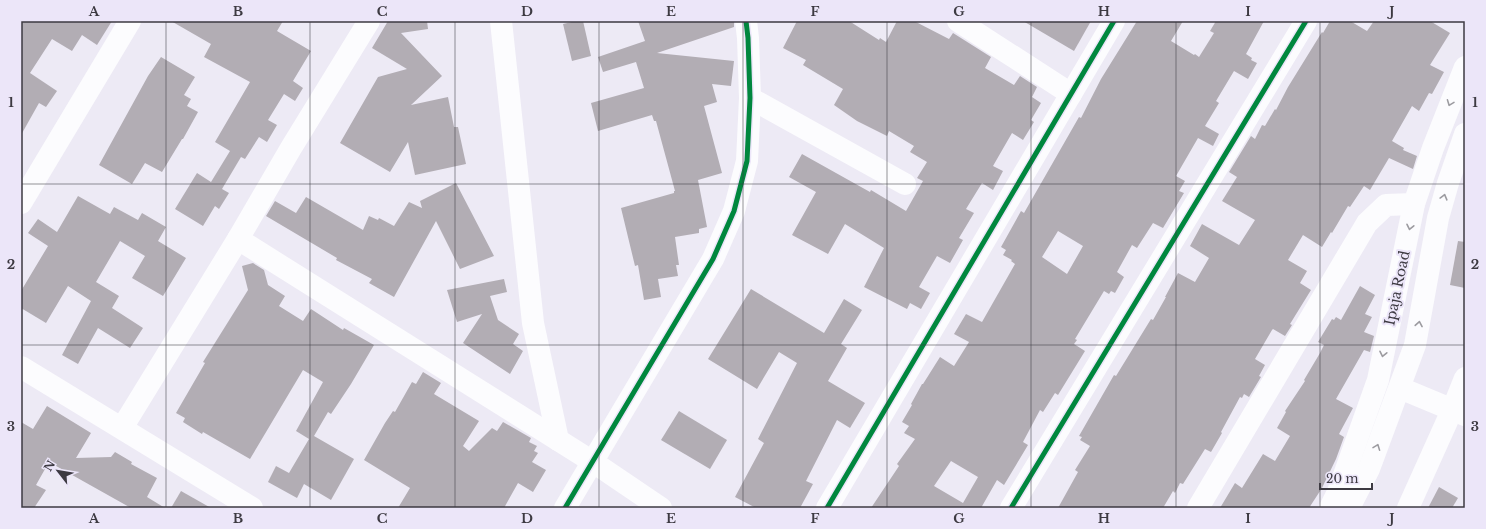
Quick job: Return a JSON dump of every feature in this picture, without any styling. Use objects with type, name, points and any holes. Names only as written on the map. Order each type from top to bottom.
[{"type":"street","points":[[21,204],[130,21]]},
{"type":"street","points":[[122,428],[369,21]]},
{"type":"street","points":[[501,21],[533,323],[558,440]]},
{"type":"street","points":[[565,508],[713,259],[734,211],[747,161],[750,98],[746,21]]},
{"type":"street","points":[[958,21],[1071,94]]},
{"type":"street","points":[[827,508],[1114,21]]},
{"type":"street","points":[[1011,508],[1306,21]]},
{"type":"street","name":"Ipaja Road","points":[[1330,508],[1338,492],[1378,380],[1414,204],[1433,148],[1465,68]]},
{"type":"street","points":[[750,98],[905,184]]},
{"type":"street","name":"Ipaja Road","points":[[1349,508],[1369,469],[1415,345],[1440,211],[1465,134]]},
{"type":"street","points":[[1198,508],[1367,223],[1386,206],[1414,204]]},
{"type":"street","points":[[238,239],[593,462],[661,508]]},
{"type":"street","points":[[21,367],[252,508]]},
{"type":"street","points":[[1408,508],[1459,412],[1465,378]]},
{"type":"street","points":[[1400,388],[1459,412]]},
{"type":"building","points":[[21,21],[112,21],[97,45],[82,35],[72,51],[52,39],[30,73],[57,91],[46,107],[39,103],[21,135]]},
{"type":"building","points":[[171,21],[283,21],[277,31],[311,51],[293,81],[303,88],[295,101],[284,94],[268,120],[277,125],[267,142],[259,137],[245,159],[241,157],[222,189],[229,193],[219,209],[215,206],[203,226],[175,209],[197,173],[211,182],[230,151],[215,142],[250,82],[204,57],[211,44]]},
{"type":"building","points":[[388,21],[427,21],[428,29],[401,33],[442,76],[411,105],[448,97],[454,127],[458,127],[466,164],[415,175],[408,142],[390,172],[340,143],[378,77],[407,69],[372,48]]},
{"type":"building","points":[[583,21],[591,56],[572,61],[563,24]]},
{"type":"building","points":[[638,21],[734,21],[734,27],[657,53],[734,61],[731,86],[712,84],[717,102],[704,106],[722,173],[698,180],[707,227],[699,229],[699,233],[675,237],[679,265],[676,265],[678,276],[658,279],[661,297],[644,300],[638,265],[635,266],[621,208],[674,193],[675,191],[656,121],[654,121],[652,115],[598,131],[591,103],[644,88],[636,62],[603,72],[598,57],[645,41]]},
{"type":"building","points":[[797,21],[849,21],[879,40],[880,38],[886,42],[897,21],[914,21],[949,39],[953,33],[991,57],[985,68],[1014,85],[1020,76],[1037,87],[1032,97],[1041,103],[1031,120],[1034,122],[1023,140],[1012,133],[993,166],[1003,171],[993,190],[982,183],[966,209],[974,213],[959,238],[963,240],[950,263],[937,256],[919,287],[930,293],[921,309],[910,303],[907,309],[864,287],[884,248],[845,224],[828,254],[792,235],[816,192],[789,177],[802,154],[870,192],[871,190],[906,211],[923,181],[917,178],[927,162],[910,152],[914,146],[889,131],[887,136],[857,121],[834,105],[843,89],[803,65],[806,60],[783,48]]},
{"type":"building","points":[[1023,21],[1091,21],[1074,51]]},
{"type":"building","points":[[1137,21],[1183,21],[1171,41],[1199,57],[1214,33],[1210,31],[1216,21],[1264,21],[1246,54],[1252,58],[1251,60],[1257,63],[1248,79],[1234,71],[1216,101],[1219,103],[1205,126],[1219,134],[1213,146],[1198,138],[1176,176],[1185,181],[1179,191],[1184,193],[1163,228],[1153,223],[1137,248],[1132,245],[1117,272],[1124,277],[1115,293],[1111,291],[1109,294],[1104,291],[1075,339],[1077,340],[1074,344],[1085,351],[1058,395],[1055,393],[1043,412],[1040,410],[1023,442],[1028,445],[1004,485],[997,480],[981,508],[871,508],[899,466],[897,464],[915,439],[904,433],[909,426],[902,422],[912,405],[911,404],[940,357],[954,366],[969,342],[954,334],[966,314],[982,322],[1015,264],[1011,261],[1012,260],[1003,255],[1006,250],[1001,247],[1021,211],[1024,213],[1079,117],[1081,118],[1101,79]],"holes":[[[1058,231],[1083,246],[1067,274],[1042,257]],[[951,461],[978,477],[963,503],[934,486]]]},
{"type":"building","points":[[1330,21],[1350,21],[1367,31],[1374,21],[1430,21],[1450,33],[1430,65],[1444,72],[1432,94],[1429,93],[1419,111],[1412,106],[1392,141],[1404,148],[1403,150],[1417,156],[1413,169],[1389,158],[1370,190],[1364,186],[1350,207],[1348,206],[1322,247],[1303,235],[1288,260],[1307,271],[1300,283],[1311,290],[1290,324],[1292,325],[1285,336],[1273,329],[1272,330],[1255,359],[1265,365],[1259,376],[1261,377],[1249,397],[1244,394],[1242,398],[1240,397],[1211,452],[1205,449],[1183,484],[1180,483],[1175,493],[1173,491],[1163,508],[1058,508],[1078,472],[1075,470],[1090,446],[1080,440],[1082,437],[1079,436],[1114,375],[1116,376],[1151,319],[1153,320],[1178,273],[1195,282],[1209,258],[1190,246],[1202,224],[1239,245],[1255,220],[1222,201],[1237,177],[1229,172],[1251,136],[1255,139],[1262,125],[1265,126],[1275,109],[1276,110],[1288,87]]},
{"type":"building","points":[[161,57],[195,77],[184,95],[191,99],[187,106],[198,112],[162,172],[145,163],[132,184],[99,165],[148,76]]},
{"type":"building","points":[[456,183],[494,256],[460,269],[436,221],[394,297],[369,283],[372,279],[336,260],[337,258],[266,216],[275,201],[296,213],[306,197],[363,230],[369,216],[378,220],[379,218],[394,226],[409,202],[422,208],[420,201]]},
{"type":"building","points":[[78,196],[110,214],[114,207],[138,220],[142,213],[166,227],[158,241],[186,258],[163,296],[132,278],[145,256],[120,241],[96,282],[119,296],[112,308],[143,328],[130,348],[98,328],[78,364],[62,355],[91,301],[68,286],[46,323],[21,308],[21,291],[48,246],[28,233],[38,219],[57,232]]},
{"type":"building","points":[[1458,241],[1465,242],[1465,288],[1450,285]]},
{"type":"building","points":[[253,263],[264,270],[268,285],[285,296],[279,306],[303,321],[311,309],[343,330],[344,328],[374,345],[351,384],[331,414],[328,412],[314,436],[354,459],[331,500],[304,484],[297,498],[268,482],[276,466],[289,473],[309,439],[296,431],[323,382],[303,370],[250,459],[203,432],[202,434],[183,422],[185,418],[176,413],[205,363],[203,362],[248,290],[242,266]]},
{"type":"building","points":[[504,279],[507,292],[490,296],[498,320],[519,334],[513,344],[523,351],[510,374],[463,343],[482,314],[457,322],[447,290]]},
{"type":"building","points":[[1360,286],[1375,295],[1365,314],[1372,317],[1364,332],[1374,336],[1370,352],[1364,350],[1336,399],[1353,408],[1339,434],[1344,437],[1336,459],[1322,488],[1309,508],[1220,508],[1235,483],[1242,488],[1263,454],[1275,461],[1290,436],[1277,428],[1286,412],[1285,411],[1305,381],[1304,380],[1324,345],[1318,342],[1332,319],[1334,320],[1336,317],[1341,320]]},
{"type":"building","points":[[751,289],[824,333],[844,299],[862,310],[841,344],[847,348],[828,381],[865,403],[850,428],[837,420],[806,481],[813,484],[800,508],[756,508],[735,497],[764,443],[758,439],[797,363],[779,352],[757,389],[708,359]]},
{"type":"building","points":[[423,372],[441,383],[434,394],[479,421],[463,446],[469,451],[492,428],[497,431],[503,422],[531,438],[529,442],[537,446],[534,451],[538,453],[532,462],[546,470],[533,492],[518,483],[504,508],[398,508],[410,488],[364,460],[385,423],[393,411],[395,412],[412,382],[416,384]]},
{"type":"building","points":[[47,406],[91,433],[76,458],[111,457],[115,452],[132,462],[131,464],[157,478],[147,497],[165,508],[131,508],[49,462],[36,485],[46,490],[34,508],[21,508],[21,422],[33,429]]},
{"type":"building","points":[[679,411],[727,440],[710,469],[661,440]]},
{"type":"building","points":[[1439,487],[1458,498],[1452,508],[1428,508]]},
{"type":"building","points":[[181,491],[211,508],[171,508]]},
{"type":"cycle path","points":[[565,508],[713,259],[734,211],[747,161],[750,98],[746,21]]},
{"type":"cycle path","points":[[827,508],[1114,21]]},
{"type":"cycle path","points":[[1011,508],[1306,21]]}]
